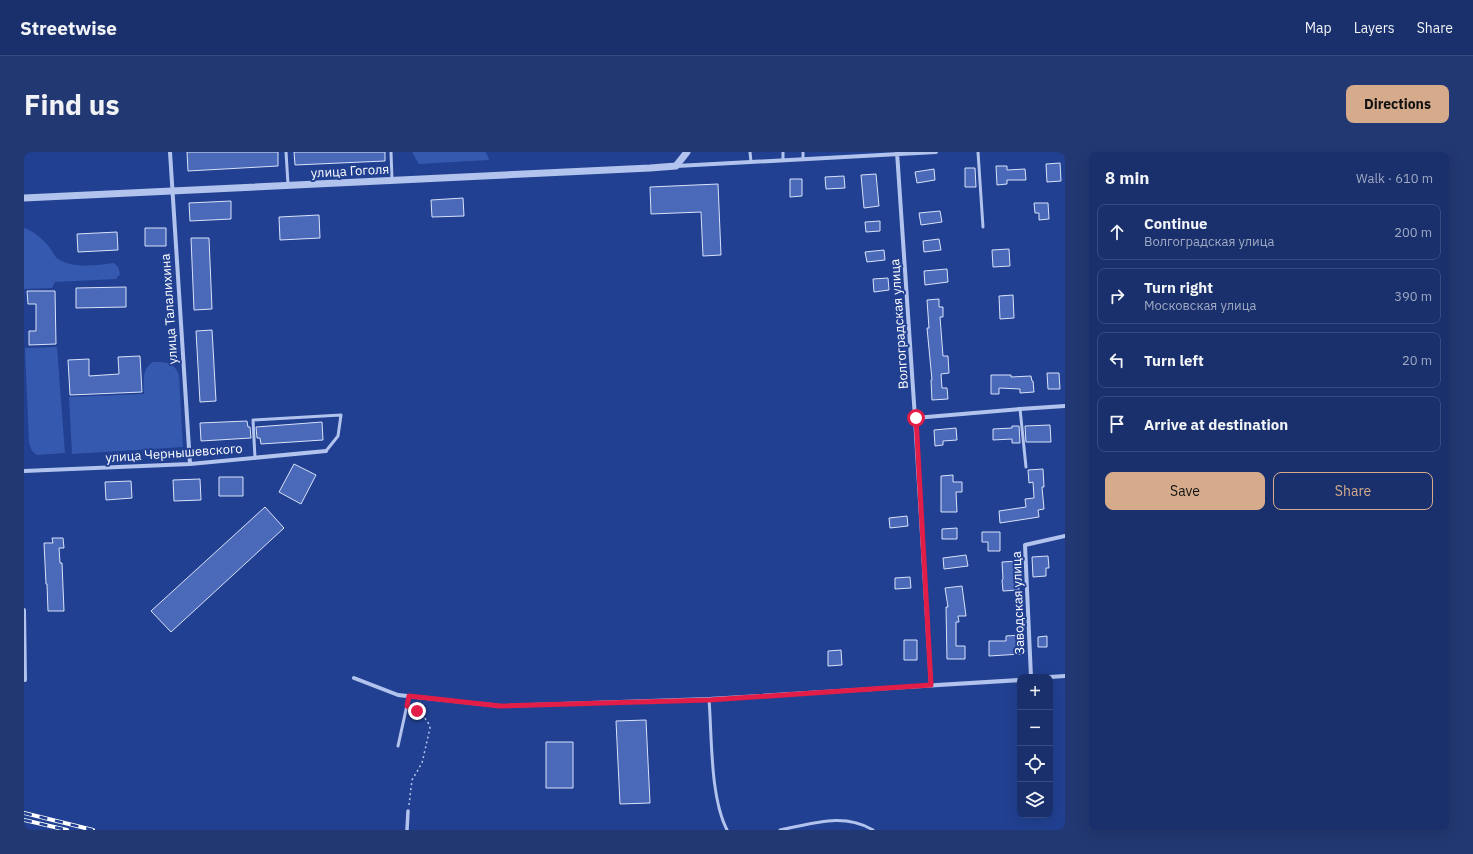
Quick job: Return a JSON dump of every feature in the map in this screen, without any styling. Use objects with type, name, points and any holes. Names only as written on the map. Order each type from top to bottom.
[{"type":"street","name":"улица Талалихина","points":[[170,152],[171,190],[190,464]]},
{"type":"street","points":[[676,166],[687,152]]},
{"type":"street","name":"улица Гоголя","points":[[24,198],[171,190],[392,181],[936,152]]},
{"type":"street","name":"Волгоградская улица","points":[[897,153],[916,418],[931,685]]},
{"type":"street","points":[[916,418],[1020,408],[1065,406]]},
{"type":"street","name":"улица Чернышевского","points":[[24,471],[190,464],[326,451]]},
{"type":"street","name":"Заводская улица","points":[[1031,674],[1025,545],[1065,536]]},
{"type":"street","points":[[24,610],[25,680]]},
{"type":"street","points":[[1053,677],[1065,676]]},
{"type":"street","points":[[354,678],[398,695],[500,706],[709,700],[1017,680]]},
{"type":"street","points":[[407,830],[408,811]]},
{"type":"lane","points":[[286,152],[288,185]]},
{"type":"lane","points":[[391,152],[392,181]]},
{"type":"lane","points":[[750,152],[751,162]]},
{"type":"lane","points":[[782,152],[783,160]]},
{"type":"lane","points":[[803,152],[803,159]]},
{"type":"lane","points":[[978,152],[983,228]]},
{"type":"lane","points":[[1020,408],[1026,466]]},
{"type":"lane","points":[[255,458],[253,420],[341,415],[338,436],[326,451]]},
{"type":"lane","points":[[398,746],[409,696]]},
{"type":"lane","points":[[709,700],[715,788],[722,820],[727,830]]},
{"type":"lane","points":[[780,830],[824,821],[844,820],[866,826],[873,830]]},
{"type":"path","points":[[407,706],[423,716],[430,728],[422,763],[412,780],[408,811]]},
{"type":"shaded area","points":[[412,152],[485,152],[489,160],[419,164]]},
{"type":"shaded area","points":[[24,228],[30,230],[39,237],[58,259],[64,262],[86,266],[114,263],[118,267],[120,274],[116,279],[55,282],[52,288],[24,289]]},
{"type":"shaded area","points":[[57,347],[65,453],[37,455],[32,451],[29,443],[25,348]]},
{"type":"shaded area","points":[[153,362],[162,362],[172,365],[175,367],[179,375],[183,447],[72,454],[69,397],[144,394],[145,372],[149,365]]},
{"type":"building","points":[[187,152],[278,152],[278,166],[188,171]]},
{"type":"building","points":[[294,152],[385,152],[385,161],[295,165]]},
{"type":"building","points":[[1060,163],[1061,181],[1047,182],[1046,164]]},
{"type":"building","points":[[996,166],[1007,166],[1007,170],[1025,169],[1026,180],[1007,180],[1007,184],[997,185]]},
{"type":"building","points":[[965,168],[975,168],[976,187],[965,187]]},
{"type":"building","points":[[934,169],[935,180],[917,183],[915,172]]},
{"type":"building","points":[[876,174],[879,206],[864,208],[861,175]]},
{"type":"building","points":[[844,176],[845,188],[826,189],[825,177]]},
{"type":"building","points":[[790,179],[802,179],[802,196],[790,197]]},
{"type":"building","points":[[718,184],[721,255],[703,256],[701,212],[651,214],[650,187]]},
{"type":"building","points":[[463,198],[464,216],[432,217],[431,200]]},
{"type":"building","points":[[231,201],[231,219],[190,221],[189,203]]},
{"type":"building","points":[[1034,203],[1048,203],[1049,219],[1039,220],[1039,213],[1035,213]]},
{"type":"building","points":[[940,211],[942,222],[921,225],[919,213]]},
{"type":"building","points":[[319,215],[320,238],[280,240],[279,217]]},
{"type":"building","points":[[880,221],[880,231],[866,232],[865,222]]},
{"type":"building","points":[[145,228],[166,228],[166,246],[145,246]]},
{"type":"building","points":[[117,232],[118,250],[78,252],[77,234]]},
{"type":"building","points":[[191,238],[209,238],[212,309],[194,310]]},
{"type":"building","points":[[939,239],[941,250],[924,252],[923,241]]},
{"type":"building","points":[[1009,249],[1010,266],[993,267],[992,250]]},
{"type":"building","points":[[884,250],[885,260],[867,262],[865,252]]},
{"type":"building","points":[[947,269],[948,282],[925,285],[924,271]]},
{"type":"building","points":[[888,278],[889,290],[874,292],[873,279]]},
{"type":"building","points":[[126,287],[126,307],[76,308],[76,288]]},
{"type":"building","points":[[27,291],[55,291],[56,344],[29,345],[29,331],[36,331],[36,304],[28,304]]},
{"type":"building","points":[[1013,295],[1014,318],[1000,319],[999,296]]},
{"type":"building","points":[[939,299],[939,307],[943,307],[943,317],[940,317],[943,356],[948,356],[949,373],[941,374],[942,388],[947,388],[948,399],[932,400],[932,380],[927,328],[929,328],[927,300]]},
{"type":"building","points":[[212,330],[216,401],[200,402],[196,331]]},
{"type":"building","points":[[140,356],[142,392],[70,395],[68,360],[89,359],[89,376],[119,374],[118,357]]},
{"type":"building","points":[[1047,373],[1059,373],[1060,389],[1048,389]]},
{"type":"building","points":[[991,375],[1011,375],[1011,377],[1031,376],[1034,392],[1020,393],[1020,389],[999,388],[999,394],[991,394]]},
{"type":"building","points":[[247,421],[248,427],[250,427],[251,438],[201,441],[200,423]]},
{"type":"building","points":[[322,422],[323,440],[261,444],[260,438],[257,438],[256,427]]},
{"type":"building","points":[[1050,425],[1051,442],[1026,442],[1025,426]]},
{"type":"building","points":[[1012,426],[1019,426],[1020,443],[1012,443],[1012,439],[993,440],[993,429],[1012,428]]},
{"type":"building","points":[[956,428],[957,440],[943,441],[943,445],[935,446],[934,430]]},
{"type":"building","points":[[294,464],[316,475],[301,504],[279,492]]},
{"type":"building","points":[[1043,469],[1044,487],[1042,487],[1044,509],[1038,510],[1039,517],[1000,523],[999,511],[1026,507],[1025,499],[1034,498],[1033,482],[1029,483],[1028,470]]},
{"type":"building","points":[[953,475],[953,482],[962,482],[962,492],[956,492],[957,512],[941,512],[941,476]]},
{"type":"building","points":[[219,477],[243,477],[243,496],[219,496]]},
{"type":"building","points":[[200,479],[201,500],[174,501],[173,480]]},
{"type":"building","points":[[131,481],[132,498],[106,500],[105,482]]},
{"type":"building","points":[[265,507],[284,528],[171,632],[151,611]]},
{"type":"building","points":[[907,516],[908,526],[890,528],[889,518]]},
{"type":"building","points":[[957,528],[957,539],[942,539],[942,529]]},
{"type":"building","points":[[982,532],[1000,532],[1000,551],[988,551],[988,542],[982,542]]},
{"type":"building","points":[[52,538],[63,538],[64,548],[59,548],[60,563],[62,563],[64,611],[48,611],[44,543],[53,543]]},
{"type":"building","points":[[966,555],[968,566],[944,569],[943,558]]},
{"type":"building","points":[[1048,556],[1049,568],[1046,568],[1046,576],[1033,577],[1032,557]]},
{"type":"building","points":[[1018,561],[1019,571],[1017,571],[1019,590],[1003,591],[1002,562]]},
{"type":"building","points":[[910,577],[911,588],[895,589],[895,578]]},
{"type":"building","points":[[962,586],[966,616],[958,616],[959,622],[956,622],[956,646],[965,646],[965,659],[947,659],[946,607],[948,607],[945,588]]},
{"type":"building","points":[[1021,635],[1021,654],[989,656],[989,641],[1006,641],[1006,636]]},
{"type":"building","points":[[1047,636],[1047,647],[1038,647],[1038,637]]},
{"type":"building","points":[[904,640],[917,640],[917,660],[904,660]]},
{"type":"building","points":[[841,650],[842,665],[828,666],[828,651]]},
{"type":"building","points":[[646,720],[650,803],[620,804],[616,721]]},
{"type":"building","points":[[546,742],[573,742],[573,788],[546,788]]},
{"type":"railway","points":[[24,813],[93,830]]},
{"type":"railway","points":[[24,820],[67,830]]},
{"type":"route","points":[[417,711],[407,706],[409,696],[500,706],[709,700],[931,685],[916,418]]}]
